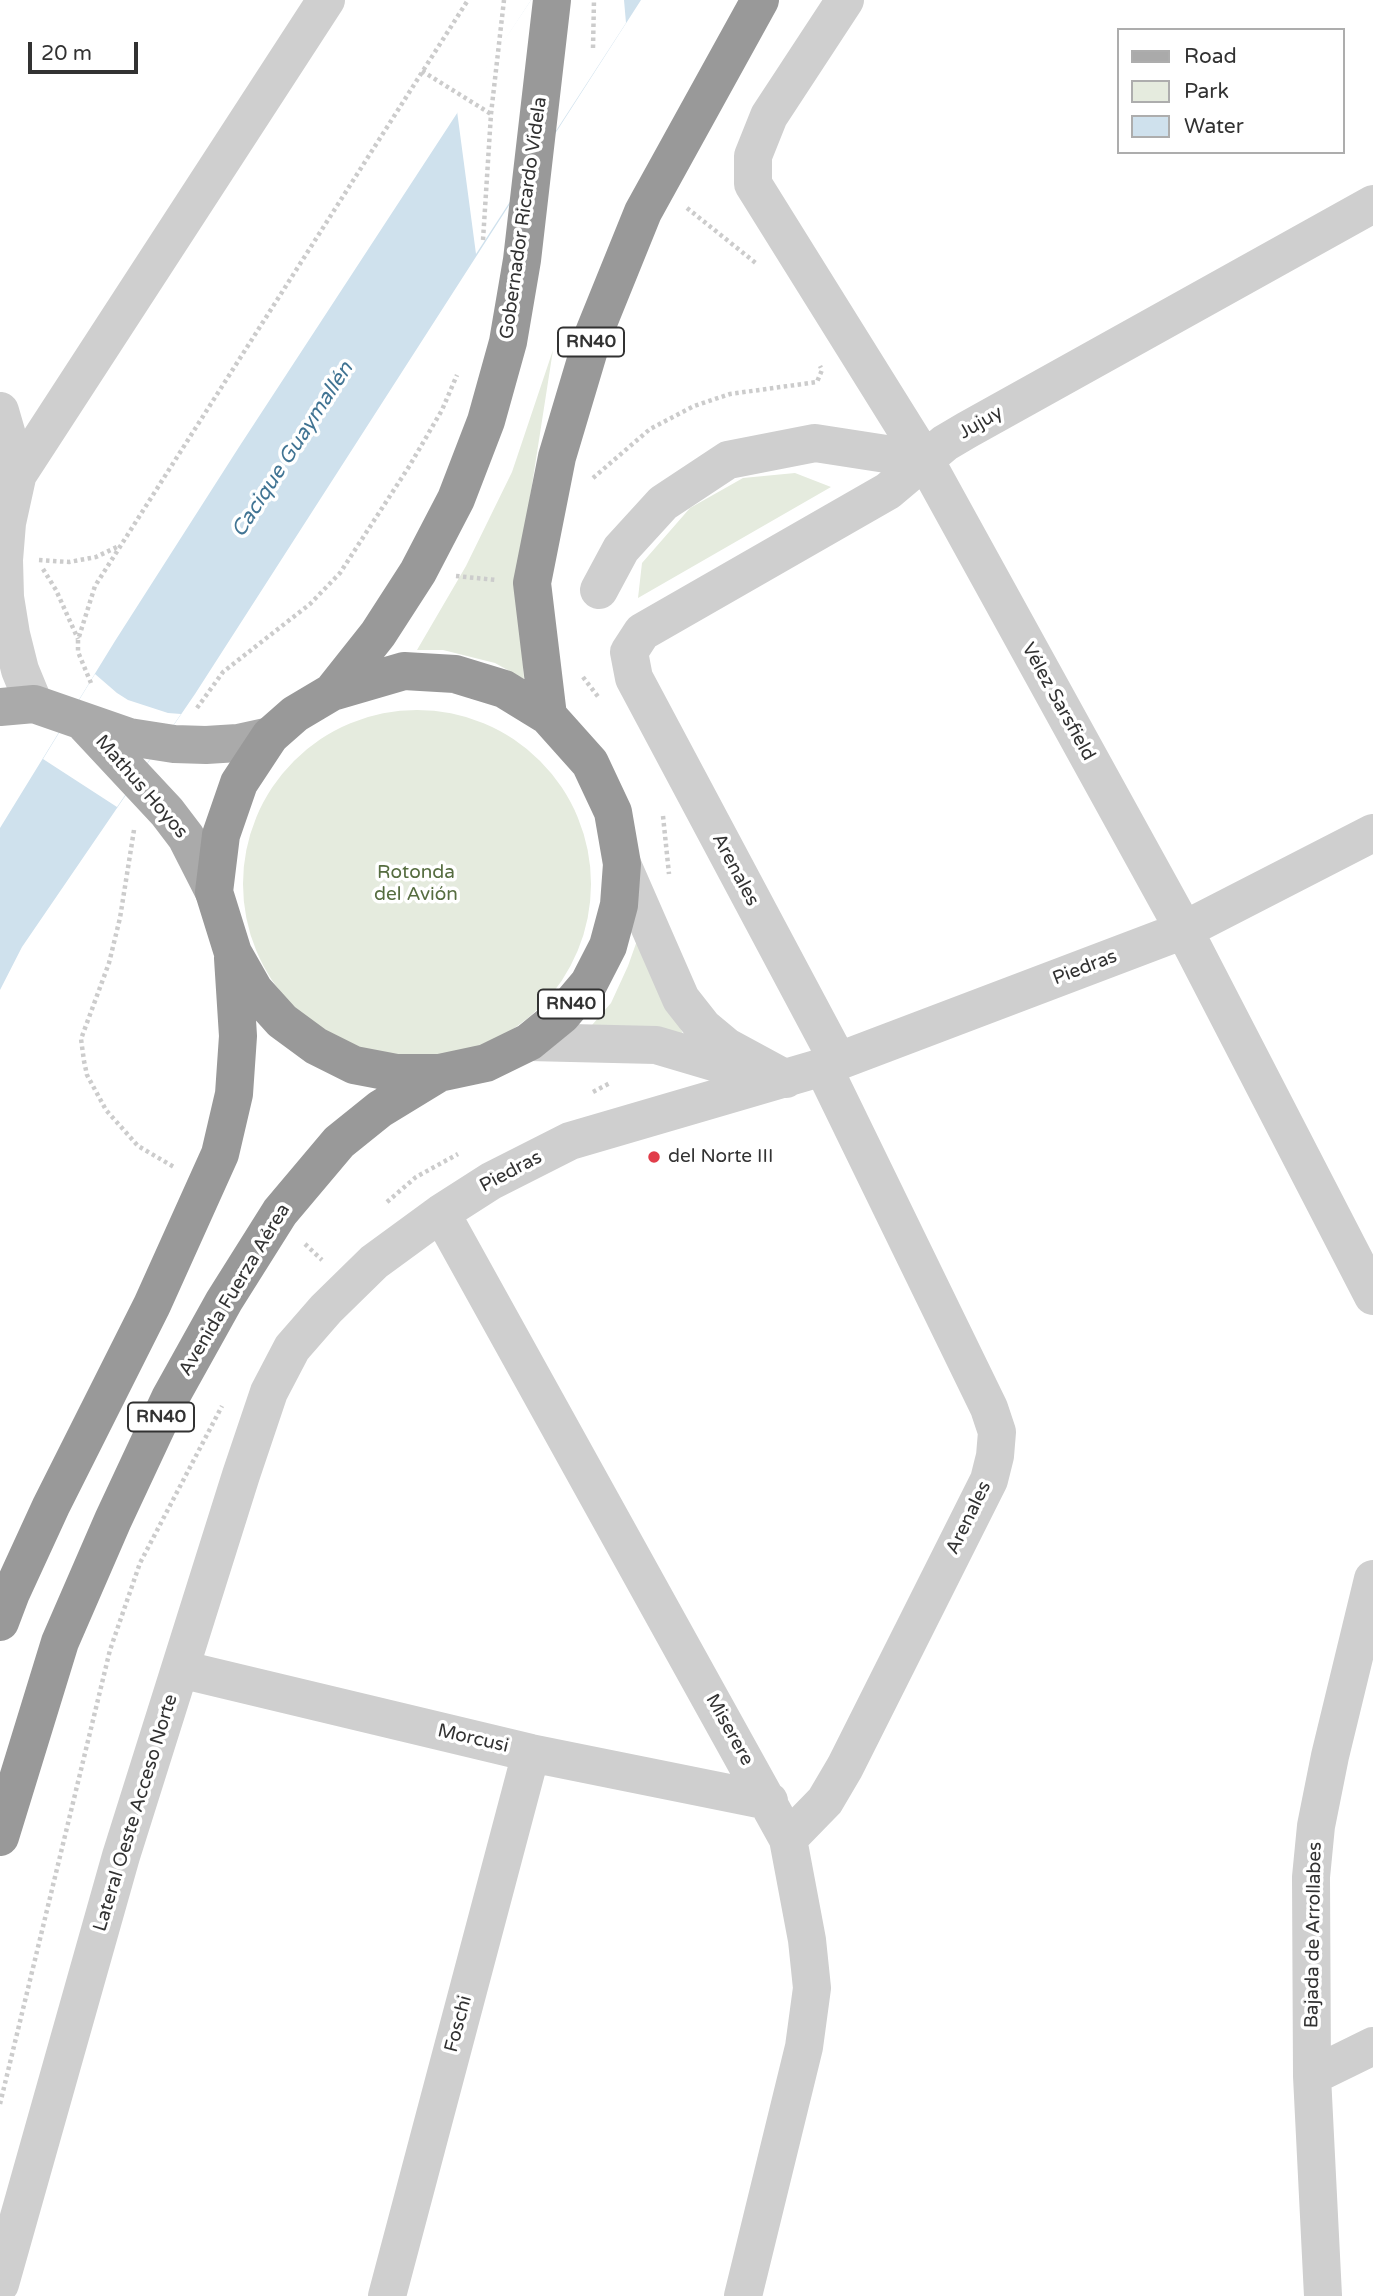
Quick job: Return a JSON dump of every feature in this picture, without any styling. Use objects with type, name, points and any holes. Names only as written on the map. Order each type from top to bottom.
[{"type":"highway","name":"Gobernador Ricardo Videla","points":[[270,736],[295,714],[332,692],[378,634],[418,572],[456,499],[486,421],[508,342],[522,260],[552,0]]},
{"type":"highway","name":"RN40","points":[[439,1073],[486,1063],[529,1042],[562,1015],[589,983],[608,946],[619,905],[622,864],[613,812],[590,763],[548,716],[532,583],[557,457],[594,333],[643,212],[760,0]]},
{"type":"highway","points":[[332,692],[404,671],[456,674],[504,689],[548,716]]},
{"type":"highway","name":"RN40","points":[[0,1622],[22,1568],[152,1306],[220,1154],[234,1094],[238,1035],[233,953],[214,892],[221,835],[239,783],[270,736]]},
{"type":"highway","points":[[233,953],[254,990],[282,1021],[316,1046],[354,1065],[396,1073],[439,1073]]},
{"type":"highway","name":"Avenida Fuerza Aérea","points":[[0,1837],[60,1642],[170,1398],[224,1301],[279,1212],[339,1142],[380,1109],[439,1073]]},
{"type":"main road","name":"Mathus Hoyos","points":[[47,712],[129,737],[162,742],[206,745],[238,743],[270,736]]},
{"type":"main road","name":"Mathus Hoyos","points":[[47,712],[136,779],[167,812],[186,837],[214,892]]},
{"type":"street","points":[[8,499],[326,0]]},
{"type":"street","name":"Vélez Sarsfield","points":[[845,0],[769,116],[752,156],[753,184],[925,460],[1184,930],[1373,1296]]},
{"type":"street","name":"Jujuy","points":[[634,678],[629,652],[642,632],[888,491],[967,430],[1373,204]]},
{"type":"street","points":[[0,411],[8,499],[4,560],[5,597],[17,658],[47,712]]},
{"type":"street","points":[[599,590],[621,549],[663,503],[728,460],[815,443],[925,460]]},
{"type":"street","name":"Arenales","points":[[634,678],[830,1064],[989,1408],[997,1432],[989,1480],[845,1767],[825,1801],[788,1839]]},
{"type":"street","name":"Piedras","points":[[292,1348],[326,1309],[374,1262],[441,1213],[491,1181],[570,1141],[830,1064],[1184,930],[1373,833]]},
{"type":"street","points":[[622,864],[681,999],[703,1027],[727,1047],[782,1080]]},
{"type":"street","points":[[529,1042],[656,1045],[782,1080]]},
{"type":"street","name":"Miserere","points":[[441,1213],[788,1839],[807,1940],[812,1988],[804,2047],[743,2296]]},
{"type":"street","name":"Lateral Oeste Acceso Norte","points":[[0,2284],[121,1856],[269,1392],[292,1348]]},
{"type":"street","name":"Bajada de Arrollabes","points":[[1323,2296],[1312,2076],[1311,1877],[1316,1826],[1330,1756],[1373,1580]]},
{"type":"street","name":"Morcusi","points":[[180,1669],[531,1753],[769,1801]]},
{"type":"street","name":"Foschi","points":[[387,2296],[531,1753]]},
{"type":"street","points":[[1312,2076],[1373,2046]]},
{"type":"path","points":[[90,682],[78,652],[78,640],[95,586],[468,0]]},
{"type":"path","points":[[483,243],[491,114],[504,0]]},
{"type":"path","points":[[593,47],[594,0]]},
{"type":"path","points":[[422,71],[491,114]]},
{"type":"path","points":[[684,205],[760,267]]},
{"type":"path","points":[[590,481],[650,429],[694,406],[730,394],[817,382],[822,370],[815,359]]},
{"type":"path","points":[[8,499],[56,590],[78,640]]},
{"type":"path","points":[[38,560],[69,562],[96,556],[120,546]]},
{"type":"path","points":[[418,572],[532,583]]},
{"type":"green space","points":[[553,350],[517,581],[524,679],[495,663],[443,650],[417,650],[466,566],[512,472]]},
{"type":"green space","points":[[795,473],[831,487],[638,598],[642,563],[690,508],[743,478]]},
{"type":"green space","name":"Rotonda del Avión","points":[[417,710],[451,714],[483,723],[514,740],[540,761],[561,787],[578,818],[587,850],[591,884],[587,918],[578,950],[561,981],[540,1007],[514,1028],[483,1045],[451,1054],[417,1058],[383,1054],[351,1045],[320,1028],[294,1007],[273,981],[256,950],[247,918],[243,884],[247,850],[256,818],[273,787],[294,761],[320,740],[351,723],[383,714]]},
{"type":"green space","points":[[639,935],[683,1034],[586,1032],[611,1003]]},
{"type":"water","name":"Cacique Guaymallén","points":[[531,0],[641,0],[195,694],[22,947],[0,990],[0,828],[239,447]]},
{"type":"pier","points":[[531,0],[624,0],[626,23],[476,254],[457,111]]},
{"type":"pier","points":[[95,674],[128,700],[168,713],[181,714],[117,807],[43,759]]},
{"type":"place","name":"del Norte III","points":[[654,1157]]}]
